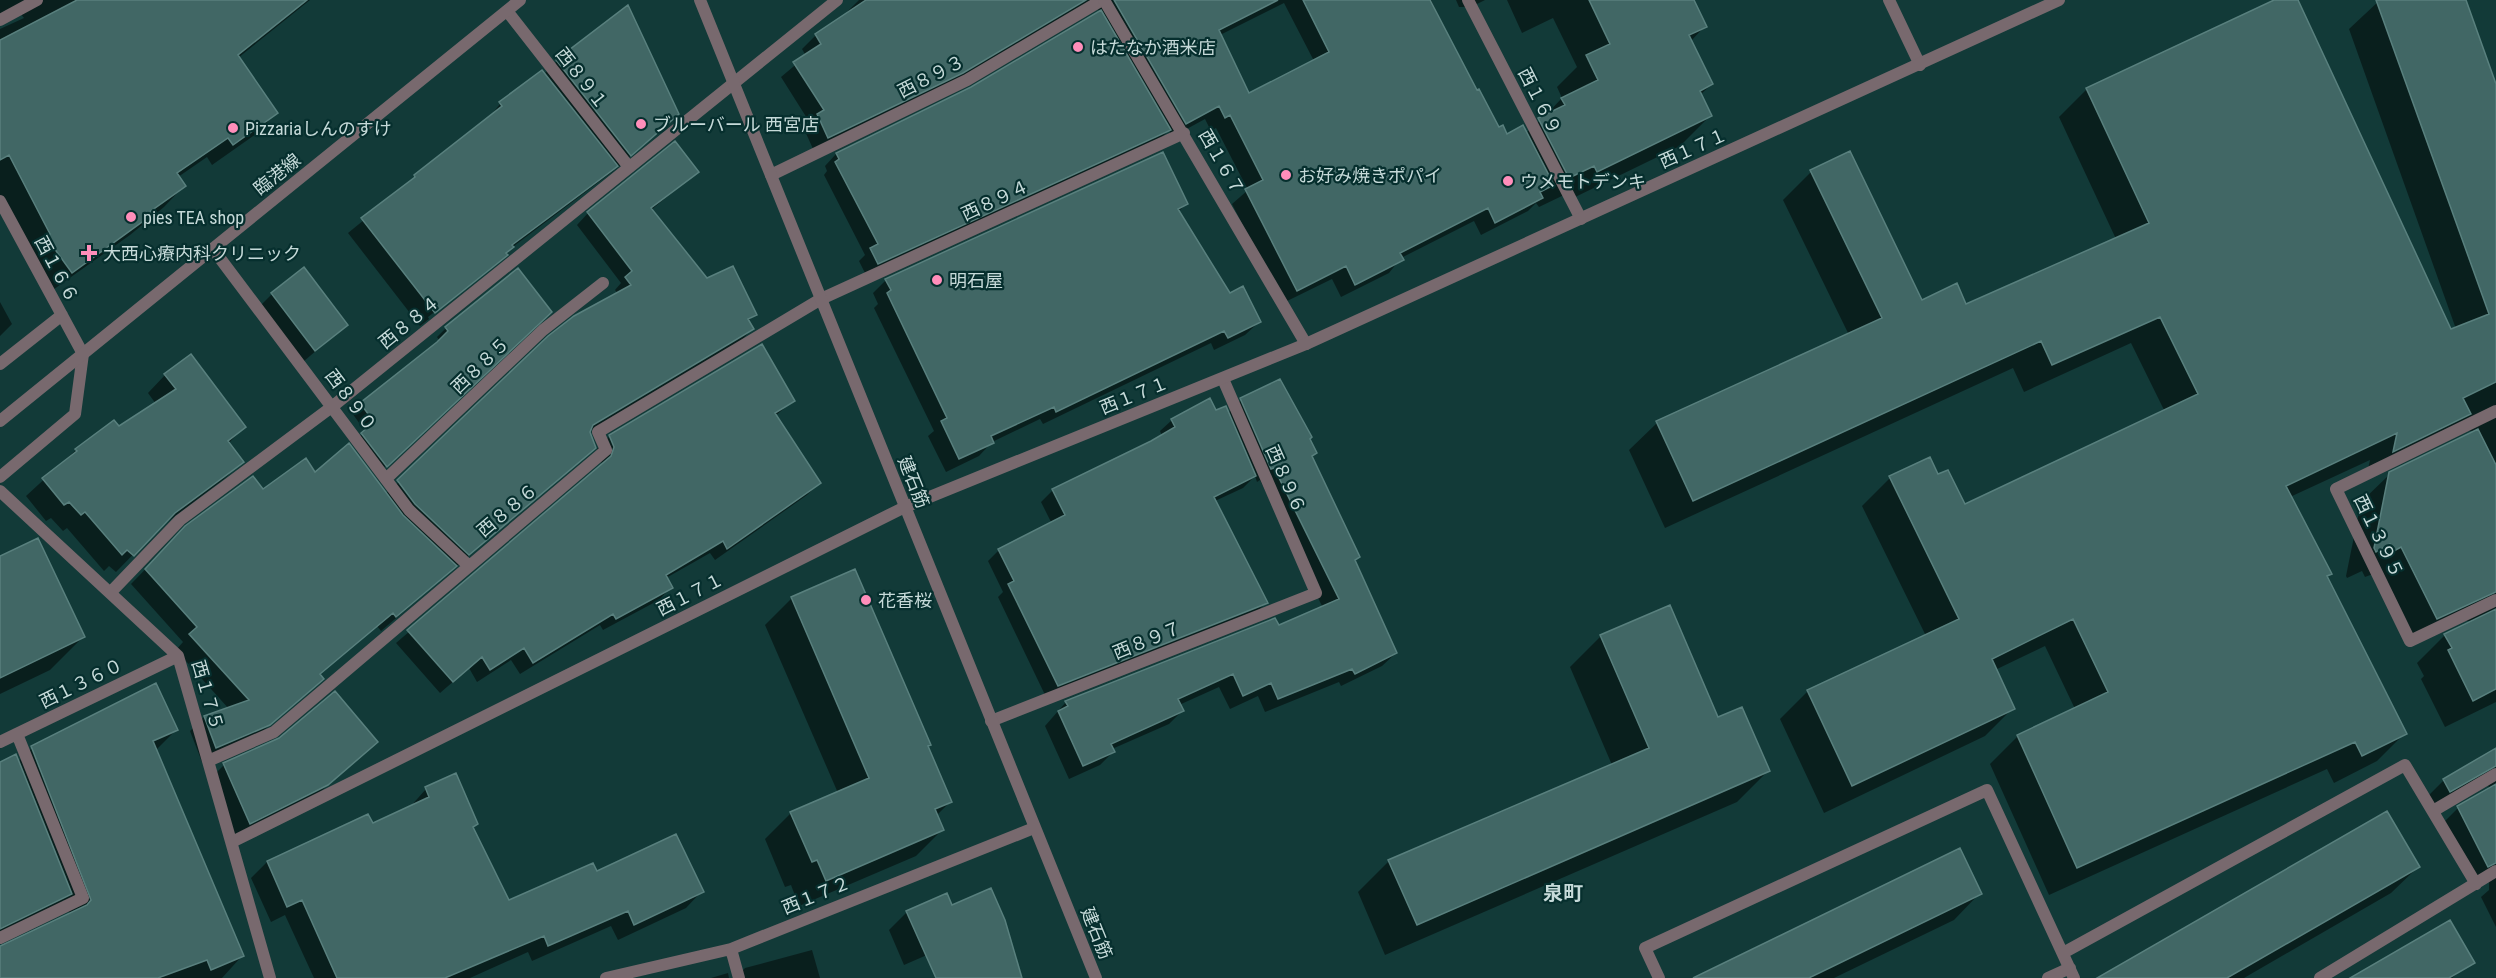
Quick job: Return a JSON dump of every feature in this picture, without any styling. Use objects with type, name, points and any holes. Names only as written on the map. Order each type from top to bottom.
[{"type":"street","points":[[0,20],[37,0]]},
{"type":"street","name":"臨港線","points":[[0,421],[520,0]]},
{"type":"street","name":"建石筋","points":[[700,0],[1096,978]]},
{"type":"street","name":"西８８４","points":[[110,593],[180,520],[333,406],[837,0]]},
{"type":"street","name":"西１６７","points":[[1103,0],[1184,133],[1306,344]]},
{"type":"street","name":"西８９３","points":[[771,175],[967,80],[1103,0]]},
{"type":"street","name":"西１６９","points":[[1468,0],[1581,219]]},
{"type":"street","points":[[1889,0],[1920,65]]},
{"type":"street","name":"西１７１","points":[[232,843],[905,507],[1306,344],[2059,0]]},
{"type":"street","name":"西８９１","points":[[507,11],[629,167]]},
{"type":"street","name":"西８９４","points":[[821,299],[1184,133]]},
{"type":"street","name":"西１６６","points":[[0,201],[83,354]]},
{"type":"street","name":"西８９０","points":[[213,249],[409,510],[469,566]]},
{"type":"street","name":"西８８５","points":[[387,478],[543,330],[603,283]]},
{"type":"street","name":"西８８６","points":[[208,761],[274,732],[606,450],[598,432],[821,299]]},
{"type":"street","points":[[0,364],[62,315]]},
{"type":"street","points":[[0,477],[75,414],[83,354]]},
{"type":"street","name":"西８９６","points":[[1222,379],[1316,592]]},
{"type":"street","name":"西１３９５","points":[[2496,411],[2336,489],[2410,641],[2496,600]]},
{"type":"street","name":"西１７５","points":[[0,491],[178,656],[270,978]]},
{"type":"street","name":"西８９７","points":[[991,721],[1316,592]]},
{"type":"street","name":"西１３６０","points":[[0,742],[178,656]]},
{"type":"street","points":[[0,938],[83,898],[17,734]]},
{"type":"street","points":[[2063,953],[2405,765],[2476,884]]},
{"type":"street","points":[[2433,811],[2496,774]]},
{"type":"street","points":[[1659,978],[1645,948],[1987,790],[2072,973],[2048,978]]},
{"type":"street","name":"西１７２","points":[[606,978],[731,949],[1034,828]]},
{"type":"street","points":[[2320,978],[2496,871]]},
{"type":"street","points":[[731,949],[739,978]]},
{"type":"building","points":[[77,0],[307,0],[238,55],[278,113],[233,145],[228,138],[177,173],[186,186],[151,211],[153,214],[72,273],[46,237],[50,234],[9,155],[0,160],[0,40]]},
{"type":"building","points":[[866,0],[1086,0],[963,73],[828,138],[817,114],[824,110],[793,62],[821,44],[815,34]]},
{"type":"building","points":[[1114,0],[1278,0],[1219,30],[1249,93],[1329,52],[1303,0],[1430,0],[1499,127],[1503,125],[1507,134],[1523,125],[1554,185],[1540,192],[1543,198],[1495,223],[1488,208],[1400,253],[1404,260],[1355,285],[1346,266],[1297,291],[1245,189],[1263,180],[1230,115],[1225,118],[1219,106],[1186,124]]},
{"type":"building","points":[[1589,0],[1694,0],[1707,27],[1689,35],[1713,84],[1700,91],[1712,116],[1597,172],[1594,166],[1569,178],[1538,118],[1565,105],[1561,98],[1598,80],[1586,55],[1610,44]]},
{"type":"building","points":[[2274,0],[2298,0],[2451,329],[2489,314],[2376,0],[2466,0],[2496,84],[2496,382],[2463,398],[2471,414],[2393,452],[2397,433],[2286,486],[2332,574],[2327,576],[2407,734],[2362,756],[2355,742],[2077,868],[2017,735],[2108,692],[2073,619],[1992,659],[2015,709],[1852,786],[1807,690],[1959,619],[1889,476],[1930,457],[1938,474],[1948,470],[1965,504],[2198,394],[2160,317],[2052,365],[2041,341],[1693,501],[1656,421],[1882,318],[1810,170],[1850,151],[1922,300],[1957,283],[1966,304],[2149,223],[2086,88]]},
{"type":"building","points":[[628,5],[679,114],[631,156],[556,60]]},
{"type":"building","points":[[1101,10],[1171,130],[878,264],[870,248],[878,244],[835,162],[839,159],[836,153],[971,87]]},
{"type":"building","points":[[542,70],[618,166],[512,245],[514,247],[506,253],[508,255],[435,313],[361,218],[502,106],[499,102]]},
{"type":"building","points":[[675,141],[699,172],[651,208],[707,278],[733,266],[757,315],[748,319],[754,329],[593,425],[590,432],[596,448],[469,555],[415,504],[397,480],[548,336],[574,316],[631,285],[625,277],[632,271],[587,212]]},
{"type":"building","points":[[1163,152],[1188,204],[1178,209],[1230,293],[1243,286],[1261,322],[1228,338],[1224,331],[1056,412],[1054,407],[991,436],[994,443],[959,459],[941,421],[947,418],[887,293],[891,290],[885,279]]},
{"type":"building","points":[[304,267],[348,325],[315,351],[271,293]]},
{"type":"building","points":[[518,268],[552,312],[387,467],[361,433],[374,422],[360,403],[437,342],[448,331],[445,327]]},
{"type":"building","points":[[762,344],[795,401],[775,413],[821,483],[727,549],[723,541],[666,575],[673,588],[616,619],[613,614],[533,663],[524,648],[490,670],[482,657],[453,682],[407,630],[611,456],[614,447],[609,435]]},
{"type":"building","points":[[191,354],[246,427],[228,441],[244,462],[175,513],[134,556],[127,550],[122,555],[85,512],[81,515],[69,502],[64,505],[42,478],[77,451],[75,449],[114,420],[119,426],[176,389],[164,374]]},
{"type":"building","points":[[1280,379],[1312,437],[1310,439],[1317,453],[1312,456],[1360,557],[1355,560],[1397,653],[1355,674],[1352,669],[1278,699],[1271,683],[1243,696],[1233,674],[1178,699],[1184,711],[1111,744],[1115,752],[1083,766],[1058,711],[1068,706],[1065,701],[1275,618],[1279,625],[1339,599],[1274,468],[1271,469],[1240,398]]},
{"type":"building","points":[[1210,398],[1216,410],[1226,406],[1256,476],[1214,497],[1268,603],[1058,686],[1008,584],[1014,581],[998,549],[1065,515],[1052,489],[1151,441],[1175,427],[1171,419]]},
{"type":"building","points":[[2478,429],[2496,465],[2496,592],[2437,619],[2401,547],[2394,551],[2390,544],[2376,552],[2374,548],[2389,472]]},
{"type":"building","points":[[349,443],[403,515],[457,566],[396,617],[393,613],[320,674],[324,679],[270,725],[216,748],[204,716],[249,700],[189,634],[197,627],[145,569],[185,526],[253,476],[263,489],[306,458],[315,472]]},
{"type":"building","points":[[38,538],[85,637],[0,678],[0,556]]},
{"type":"building","points":[[855,569],[931,745],[928,746],[952,802],[935,809],[944,830],[826,881],[817,860],[812,862],[790,812],[869,778],[791,597]]},
{"type":"building","points":[[1670,605],[1718,717],[1742,707],[1770,771],[1417,925],[1388,860],[1649,748],[1600,635]]},
{"type":"building","points":[[2496,609],[2496,689],[2473,701],[2448,650],[2452,648],[2444,634]]},
{"type":"building","points":[[156,683],[178,730],[153,741],[244,956],[211,970],[207,960],[158,978],[0,978],[0,946],[87,905],[91,900],[31,746]]},
{"type":"building","points":[[335,691],[378,742],[328,785],[250,824],[223,763],[279,738]]},
{"type":"building","points":[[2496,748],[2496,766],[2450,792],[2443,779]]},
{"type":"building","points":[[16,754],[72,894],[0,929],[0,762]]},
{"type":"building","points":[[456,773],[478,824],[473,827],[509,900],[593,863],[597,871],[676,834],[704,892],[634,925],[628,911],[548,946],[544,936],[445,978],[337,978],[302,900],[287,907],[267,861],[368,814],[373,823],[429,797],[425,787]]},
{"type":"building","points":[[2496,784],[2496,863],[2488,867],[2457,806]]},
{"type":"building","points":[[2387,811],[2420,867],[2227,978],[2097,978]]},
{"type":"building","points":[[1960,848],[1982,894],[1809,978],[1693,978]]},
{"type":"building","points":[[991,888],[1005,920],[1022,978],[936,978],[906,911],[947,893],[952,905]]},
{"type":"building","points":[[2450,920],[2475,963],[2449,978],[2350,978]]},
{"type":"place","name":"はたなか酒米店","points":[[1078,47]]},
{"type":"place","name":"ブルーバール 西宮店","points":[[641,124]]},
{"type":"place","name":"Pizzariaしんのすけ","points":[[233,128]]},
{"type":"place","name":"お好み焼きポパイ","points":[[1286,175]]},
{"type":"place","name":"ウメモトデンキ","points":[[1508,181]]},
{"type":"place","name":"pies TEA shop","points":[[131,217]]},
{"type":"place","name":"大西心療内科クリニック","points":[[89,253]]},
{"type":"place","name":"明石屋","points":[[937,280]]},
{"type":"place","name":"花香桜","points":[[866,600]]},
{"type":"district","name":"泉町","points":[[1563,893]]}]
